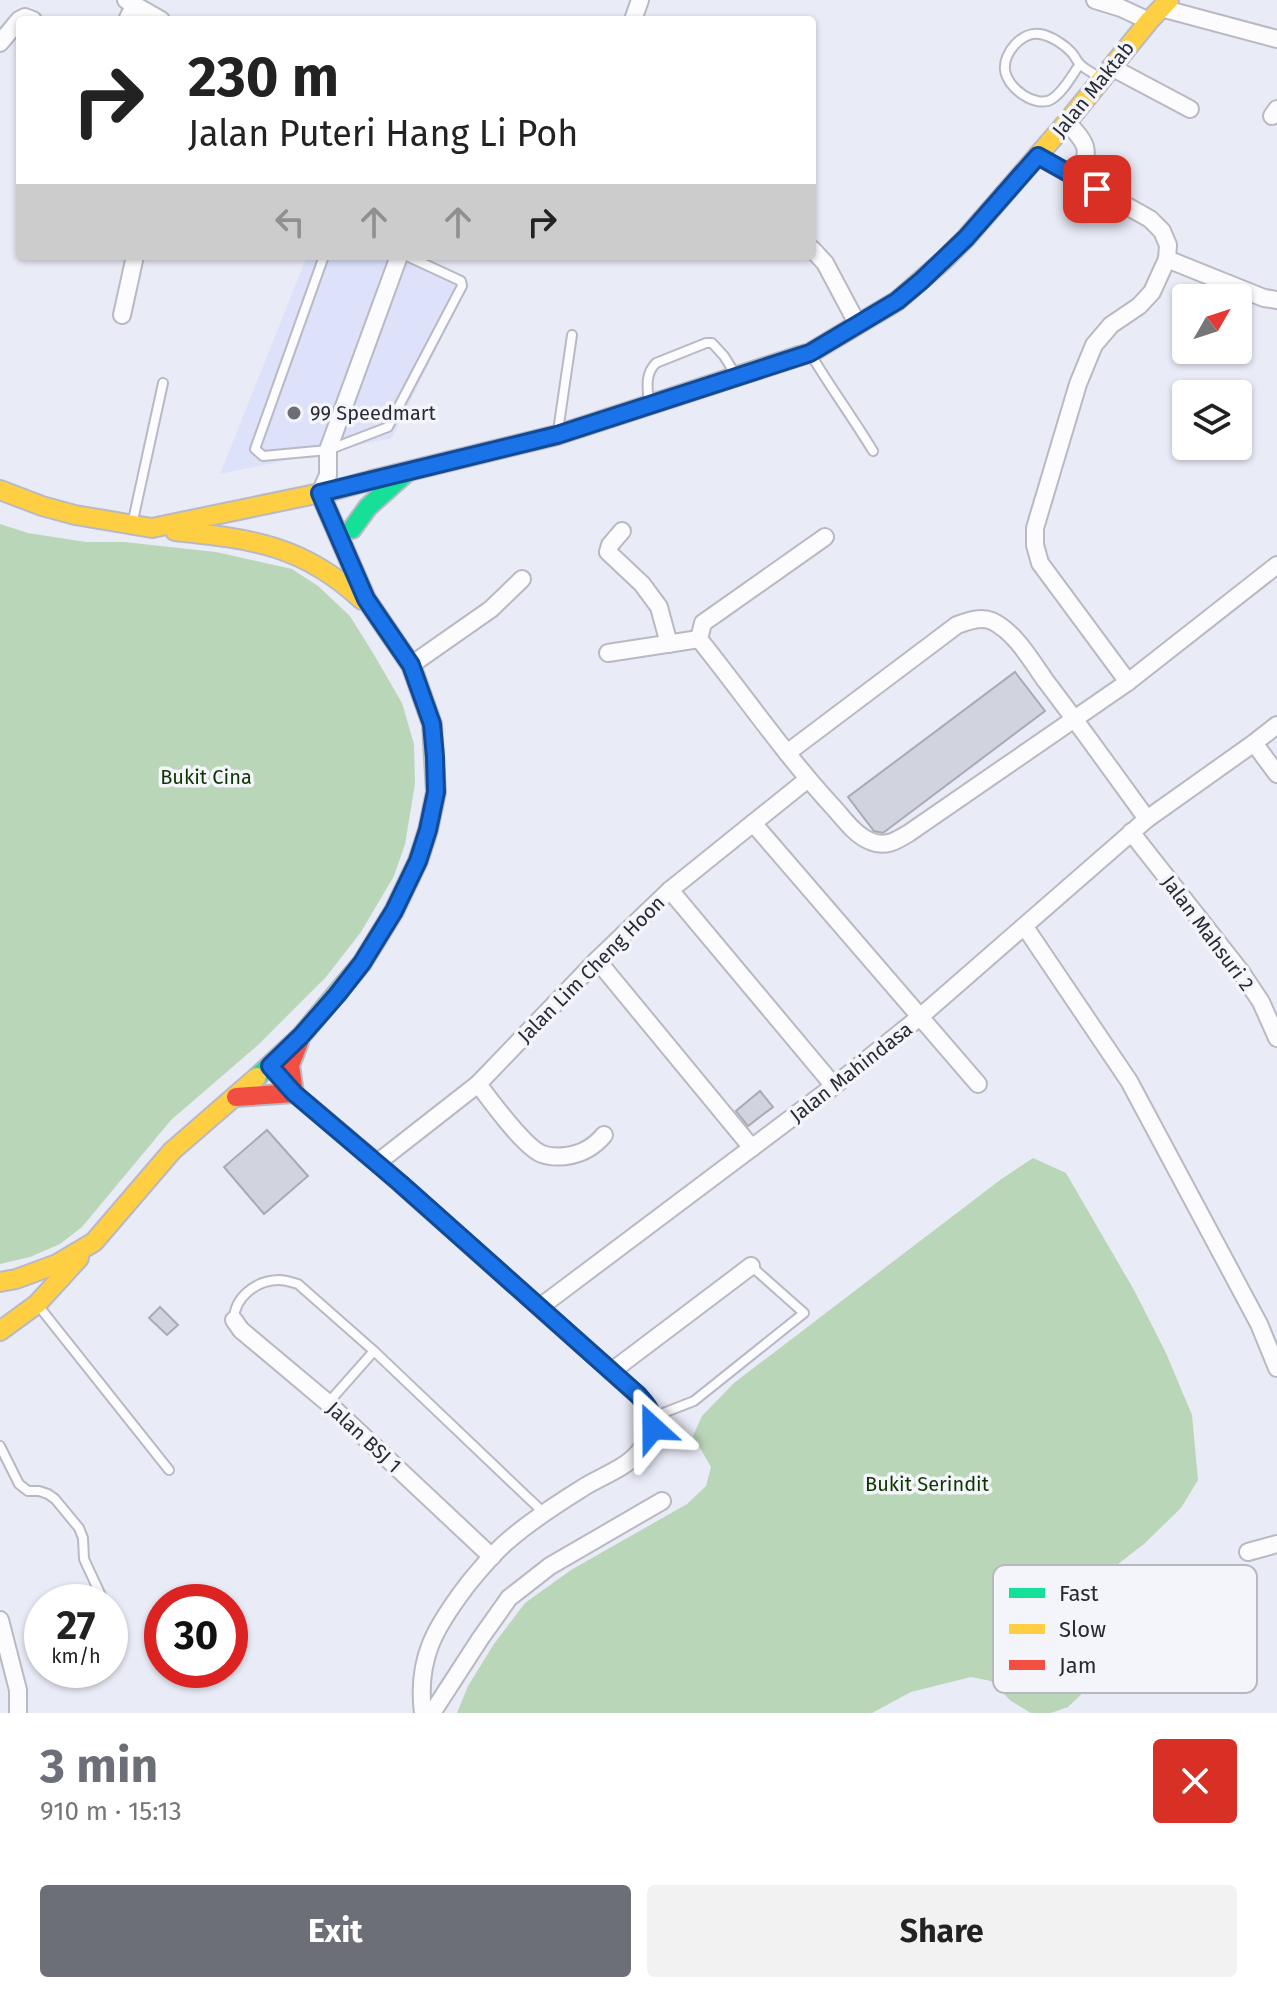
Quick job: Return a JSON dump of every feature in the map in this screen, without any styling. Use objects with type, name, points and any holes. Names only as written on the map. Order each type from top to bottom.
[{"type":"main road","name":"Jalan Maktab","points":[[152,528],[557,435],[810,353],[897,301],[943,261],[1038,156],[1159,10]]},
{"type":"main road","points":[[352,529],[368,507],[410,470]]},
{"type":"main road","points":[[328,486],[352,529],[376,594],[382,622]]},
{"type":"main road","points":[[0,1331],[37,1304],[172,1151],[301,1036],[362,963],[394,911],[418,861],[436,792],[432,724],[411,665],[366,599],[328,486]]},
{"type":"main road","points":[[0,490],[42,506],[105,521],[236,537],[272,546],[303,557],[347,584],[382,622]]},
{"type":"main road","points":[[236,1097],[294,1093],[290,1065],[301,1036]]},
{"type":"main road","points":[[0,1282],[57,1264],[94,1242]]},
{"type":"street","points":[[1095,0],[1121,8],[1159,10],[1277,39]]},
{"type":"street","points":[[129,8],[150,16]]},
{"type":"street","points":[[0,43],[16,24]]},
{"type":"street","points":[[1106,73],[1190,109]]},
{"type":"street","points":[[1067,122],[1082,138],[1086,149],[1085,162],[1078,178]]},
{"type":"street","points":[[1038,156],[1150,219],[1162,231],[1168,245],[1167,259],[1152,292],[1139,306],[1111,325],[1094,345],[1078,384],[1035,528],[1035,545],[1040,563],[1128,682]]},
{"type":"street","points":[[816,253],[825,263],[858,325]]},
{"type":"street","points":[[1167,259],[1264,298],[1277,300]]},
{"type":"street","points":[[122,315],[134,260]]},
{"type":"street","points":[[328,486],[328,450],[398,260]]},
{"type":"street","points":[[622,531],[608,552],[642,584],[659,607],[669,644]]},
{"type":"street","points":[[699,639],[703,623],[825,537]]},
{"type":"street","points":[[699,639],[808,779],[866,840],[881,845],[895,842],[1128,682],[1277,565]]},
{"type":"street","points":[[411,665],[491,609],[522,579]]},
{"type":"street","points":[[787,753],[957,625],[973,619],[989,619],[1019,644],[1147,819]]},
{"type":"street","points":[[608,653],[699,639]]},
{"type":"street","name":"Jalan Mahindasa","points":[[540,1307],[834,1086],[921,1016],[1131,832],[1277,725]]},
{"type":"street","points":[[1254,743],[1277,774]]},
{"type":"street","name":"Jalan Lim Cheng Hoon","points":[[377,1163],[478,1084],[597,960],[670,890],[808,779]]},
{"type":"street","points":[[753,823],[978,1084]]},
{"type":"street","name":"Jalan Mahsuri 2","points":[[1131,832],[1241,972],[1261,1002],[1277,1038]]},
{"type":"street","points":[[670,890],[834,1086]]},
{"type":"street","points":[[1025,927],[1129,1081],[1259,1324],[1277,1368]]},
{"type":"street","points":[[597,960],[752,1148]]},
{"type":"street","points":[[270,1066],[294,1093],[612,1371],[638,1395],[653,1417],[648,1441],[638,1454],[626,1464],[584,1486],[508,1540],[461,1594],[432,1637],[424,1664],[421,1693],[423,1713]]},
{"type":"street","points":[[478,1084],[526,1142],[539,1153],[556,1158],[573,1155],[589,1149],[604,1135]]},
{"type":"street","points":[[612,1371],[751,1266]]},
{"type":"street","name":"Jalan BSJ 1","points":[[234,1320],[241,1330],[328,1403],[492,1557]]},
{"type":"street","points":[[432,1713],[509,1598],[550,1566],[662,1501]]},
{"type":"street","points":[[1248,1552],[1277,1544]]},
{"type":"street","points":[[0,1620],[18,1690],[18,1713]]},
{"type":"lane","points":[[1080,64],[1059,93],[1044,102],[1016,90],[1004,69],[1007,57],[1022,38],[1042,34],[1072,52],[1080,64],[1106,73]]},
{"type":"lane","points":[[323,260],[255,449],[263,456],[328,450],[388,427],[462,286],[461,281],[416,260]]},
{"type":"lane","points":[[557,435],[572,335]]},
{"type":"lane","points":[[650,406],[647,379],[650,369],[656,363],[706,343],[712,343],[724,356],[737,377]]},
{"type":"lane","points":[[810,353],[873,451]]},
{"type":"lane","points":[[132,525],[163,383]]},
{"type":"lane","points":[[653,1417],[694,1401],[804,1313],[751,1266]]},
{"type":"lane","points":[[234,1320],[234,1311],[240,1300],[253,1287],[283,1280],[298,1284],[374,1351],[544,1513]]},
{"type":"lane","points":[[37,1304],[169,1470]]},
{"type":"lane","points":[[328,1403],[374,1351]]},
{"type":"lane","points":[[0,1446],[19,1484],[28,1491],[39,1491],[55,1499],[79,1528],[84,1559],[96,1584]]},
{"type":"shaded area","points":[[305,260],[430,260],[469,283],[392,438],[220,474]]},
{"type":"green space","name":"Bukit Cina","points":[[0,524],[28,533],[86,542],[124,542],[216,552],[292,569],[318,586],[350,616],[402,703],[414,744],[415,784],[405,844],[394,876],[361,932],[326,977],[258,1045],[171,1120],[82,1227],[60,1244],[30,1257],[0,1264]]},
{"type":"green space","name":"Bukit Serindit","points":[[1033,1158],[1066,1173],[1134,1290],[1166,1353],[1192,1415],[1198,1480],[1181,1508],[1117,1565],[993,1565],[993,1683],[971,1677],[911,1692],[872,1713],[457,1713],[468,1686],[525,1603],[571,1570],[687,1504],[706,1486],[711,1467],[693,1436],[702,1416],[734,1383]]},
{"type":"green space","name":"Bukit Serindit","points":[[1003,1693],[1083,1693],[1068,1707],[1051,1713],[1031,1713]]},
{"type":"building","points":[[1015,672],[1045,711],[883,833],[874,831],[848,797]]},
{"type":"building","points":[[760,1091],[773,1107],[748,1126],[736,1111]]},
{"type":"building","points":[[267,1130],[308,1176],[264,1214],[224,1167]]},
{"type":"building","points":[[160,1307],[178,1325],[167,1335],[149,1318]]},
{"type":"traffic: fast","points":[[352,529],[368,507],[406,473]]},
{"type":"traffic: fast","points":[[257,1077],[301,1036],[362,963],[394,911],[418,861],[436,792],[432,724],[411,665],[366,599],[320,493]]},
{"type":"traffic: slow","points":[[799,356],[810,353],[897,301],[943,261],[1067,122],[1169,0]]},
{"type":"traffic: slow","points":[[0,490],[75,515],[152,528],[372,480]]},
{"type":"traffic: slow","points":[[175,531],[228,537],[297,556],[319,567],[362,600]]},
{"type":"traffic: slow","points":[[0,1282],[57,1264],[94,1242],[172,1151],[257,1077]]},
{"type":"traffic: slow","points":[[0,1331],[37,1304],[79,1258]]},
{"type":"traffic: jam","points":[[372,480],[557,435],[799,356]]},
{"type":"traffic: jam","points":[[236,1097],[294,1093],[290,1065],[299,1042]]},
{"type":"place","name":"99 Speedmart","points":[[294,413]]},
{"type":"route","points":[[653,1428],[653,1417],[638,1395],[294,1093],[270,1066],[337,995],[362,963],[394,911],[418,861],[436,792],[432,724],[411,665],[366,599],[320,493],[557,435],[810,353],[897,301],[921,281],[966,238],[1038,156],[1097,189]]}]
